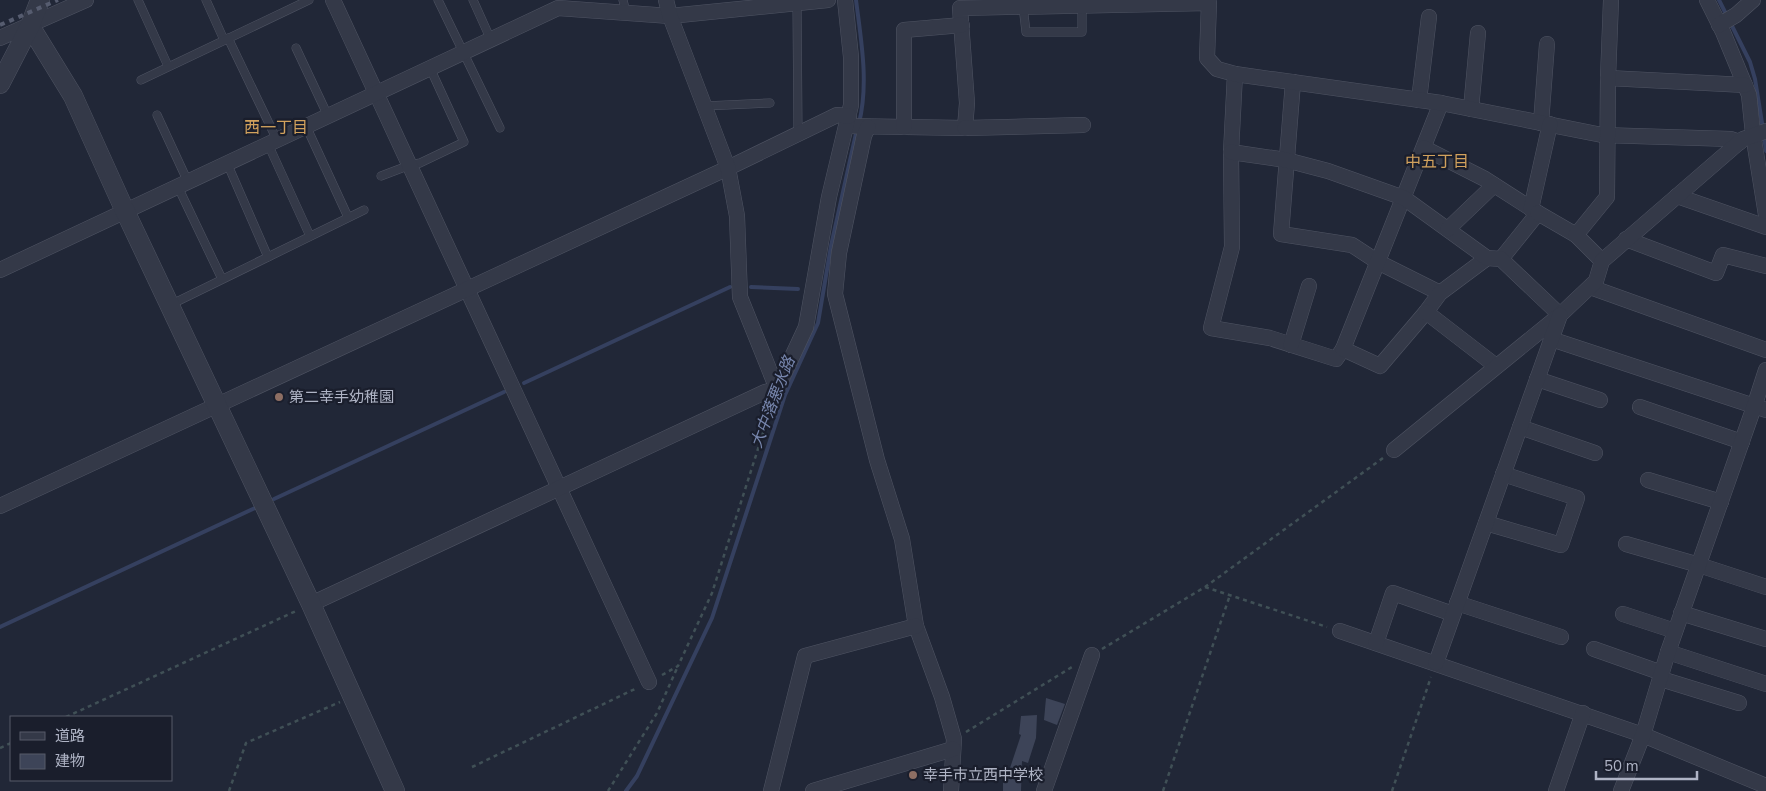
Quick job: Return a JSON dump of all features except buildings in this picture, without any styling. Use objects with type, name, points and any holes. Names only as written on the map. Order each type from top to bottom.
[{"type":"street","points":[[0,84],[30,26],[40,0]]},
{"type":"street","points":[[0,38],[86,0]]},
{"type":"street","points":[[333,0],[649,682]]},
{"type":"street","points":[[666,0],[670,16],[728,168],[736,216],[740,297],[777,389]]},
{"type":"street","points":[[0,270],[558,8],[625,6],[670,16],[828,0]]},
{"type":"street","points":[[845,0],[851,57],[851,105],[857,124],[864,136],[839,253],[835,294],[877,460],[902,539],[916,626],[942,697],[954,739],[951,791]]},
{"type":"street","points":[[1576,235],[1607,198],[1608,78],[1612,0]]},
{"type":"street","points":[[1707,0],[1726,21],[1749,94],[1766,215]]},
{"type":"street","points":[[1726,21],[1753,0]]},
{"type":"street","points":[[966,128],[967,103],[959,4],[1082,6],[1209,2],[1207,58],[1218,69],[1234,74],[1441,103],[1607,135],[1732,139],[1754,135]]},
{"type":"street","points":[[1419,100],[1429,17]]},
{"type":"street","points":[[904,127],[904,30],[962,25]]},
{"type":"street","points":[[30,26],[73,96],[395,791]]},
{"type":"street","points":[[1471,109],[1478,33]]},
{"type":"street","points":[[1343,349],[1380,366],[1440,293],[1494,258],[1534,211],[1545,124],[1547,44]]},
{"type":"street","points":[[1234,74],[1231,152],[1232,247],[1211,328],[1270,338],[1336,359],[1343,349],[1441,103]]},
{"type":"street","points":[[1608,78],[1745,85]]},
{"type":"street","points":[[1294,82],[1281,234],[1352,245],[1378,262],[1440,293]]},
{"type":"street","points":[[0,506],[728,168],[837,115],[857,124],[904,127],[966,128],[1083,125]]},
{"type":"street","points":[[777,389],[806,327],[829,197],[857,124]]},
{"type":"street","points":[[1394,450],[1560,314],[1596,281],[1602,261],[1677,196],[1754,135]]},
{"type":"street","points":[[1424,148],[1494,184],[1534,211],[1576,235],[1602,261]]},
{"type":"street","points":[[1231,152],[1286,160],[1404,198],[1494,258],[1560,314]]},
{"type":"street","points":[[1448,229],[1494,184]]},
{"type":"street","points":[[1677,196],[1766,226]]},
{"type":"street","points":[[1626,239],[1716,273],[1723,255],[1766,266]]},
{"type":"street","points":[[1291,345],[1309,286]]},
{"type":"street","points":[[1590,287],[1766,350]]},
{"type":"street","points":[[1426,312],[1496,366]]},
{"type":"street","points":[[1436,663],[1560,314]]},
{"type":"street","points":[[1551,339],[1760,409]]},
{"type":"street","points":[[1621,791],[1643,735],[1681,613],[1742,442],[1760,409],[1766,370]]},
{"type":"street","points":[[1537,379],[1600,400]]},
{"type":"street","points":[[310,604],[765,392],[777,389]]},
{"type":"street","points":[[1640,407],[1742,442]]},
{"type":"street","points":[[1520,427],[1595,452]]},
{"type":"street","points":[[1486,523],[1561,545],[1577,498],[1503,474]]},
{"type":"street","points":[[1648,480],[1721,502]]},
{"type":"street","points":[[1626,544],[1766,587]]},
{"type":"street","points":[[1376,644],[1393,593],[1561,637]]},
{"type":"street","points":[[1681,613],[1766,640]]},
{"type":"street","points":[[1623,614],[1675,631]]},
{"type":"street","points":[[771,791],[805,656],[916,626]]},
{"type":"street","points":[[1340,631],[1643,735],[1766,786]]},
{"type":"street","points":[[1594,649],[1662,676],[1739,703]]},
{"type":"street","points":[[1668,652],[1766,684]]},
{"type":"street","points":[[1044,791],[1092,655]]},
{"type":"street","points":[[1556,791],[1583,714]]},
{"type":"street","points":[[813,791],[953,749]]},
{"type":"lane","points":[[138,0],[168,66]]},
{"type":"lane","points":[[206,0],[273,142],[310,236]]},
{"type":"lane","points":[[141,80],[309,0]]},
{"type":"lane","points":[[438,0],[500,128]]},
{"type":"lane","points":[[473,0],[491,40]]},
{"type":"lane","points":[[797,3],[798,135]]},
{"type":"lane","points":[[1028,4],[1026,32],[1082,32],[1082,6]]},
{"type":"lane","points":[[296,48],[328,116]]},
{"type":"lane","points":[[381,176],[420,163],[464,142],[430,68]]},
{"type":"lane","points":[[705,106],[770,103]]},
{"type":"lane","points":[[157,115],[222,279]]},
{"type":"lane","points":[[306,126],[348,217]]},
{"type":"lane","points":[[227,163],[268,257]]},
{"type":"lane","points":[[170,305],[364,210]]},
{"type":"path","points":[[608,791],[656,713],[712,593],[777,389]]},
{"type":"path","points":[[1340,631],[1205,587],[1394,450]]},
{"type":"path","points":[[1163,791],[1230,595]]},
{"type":"path","points":[[68,716],[310,604]]},
{"type":"path","points":[[1392,791],[1436,663]]},
{"type":"path","points":[[472,767],[649,682],[678,666]]},
{"type":"path","points":[[229,791],[246,742],[352,697]]},
{"type":"waterway","name":"大中落悪水路","points":[[856,0],[864,77],[859,123]]},
{"type":"waterway","points":[[1719,0],[1727,16]]},
{"type":"waterway","points":[[1730,22],[1750,62],[1755,79],[1763,129]]},
{"type":"waterway","name":"大中落悪水路","points":[[626,791],[637,776],[712,618],[785,395],[818,323],[831,246],[857,129]]},
{"type":"waterway","points":[[1764,136],[1766,151]]},
{"type":"waterway","points":[[524,383],[730,287]]},
{"type":"waterway","points":[[751,287],[798,289]]},
{"type":"waterway","points":[[274,499],[504,392]]},
{"type":"waterway","points":[[0,627],[255,508]]},
{"type":"railway","points":[[0,25],[58,0]]},
{"type":"place","name":"第二幸手幼稚園","points":[[279,397]]},
{"type":"place","name":"幸手市立西中学校","points":[[913,775]]},
{"type":"district","name":"西一丁目","points":[[276,127]]},
{"type":"district","name":"中五丁目","points":[[1437,161]]}]
